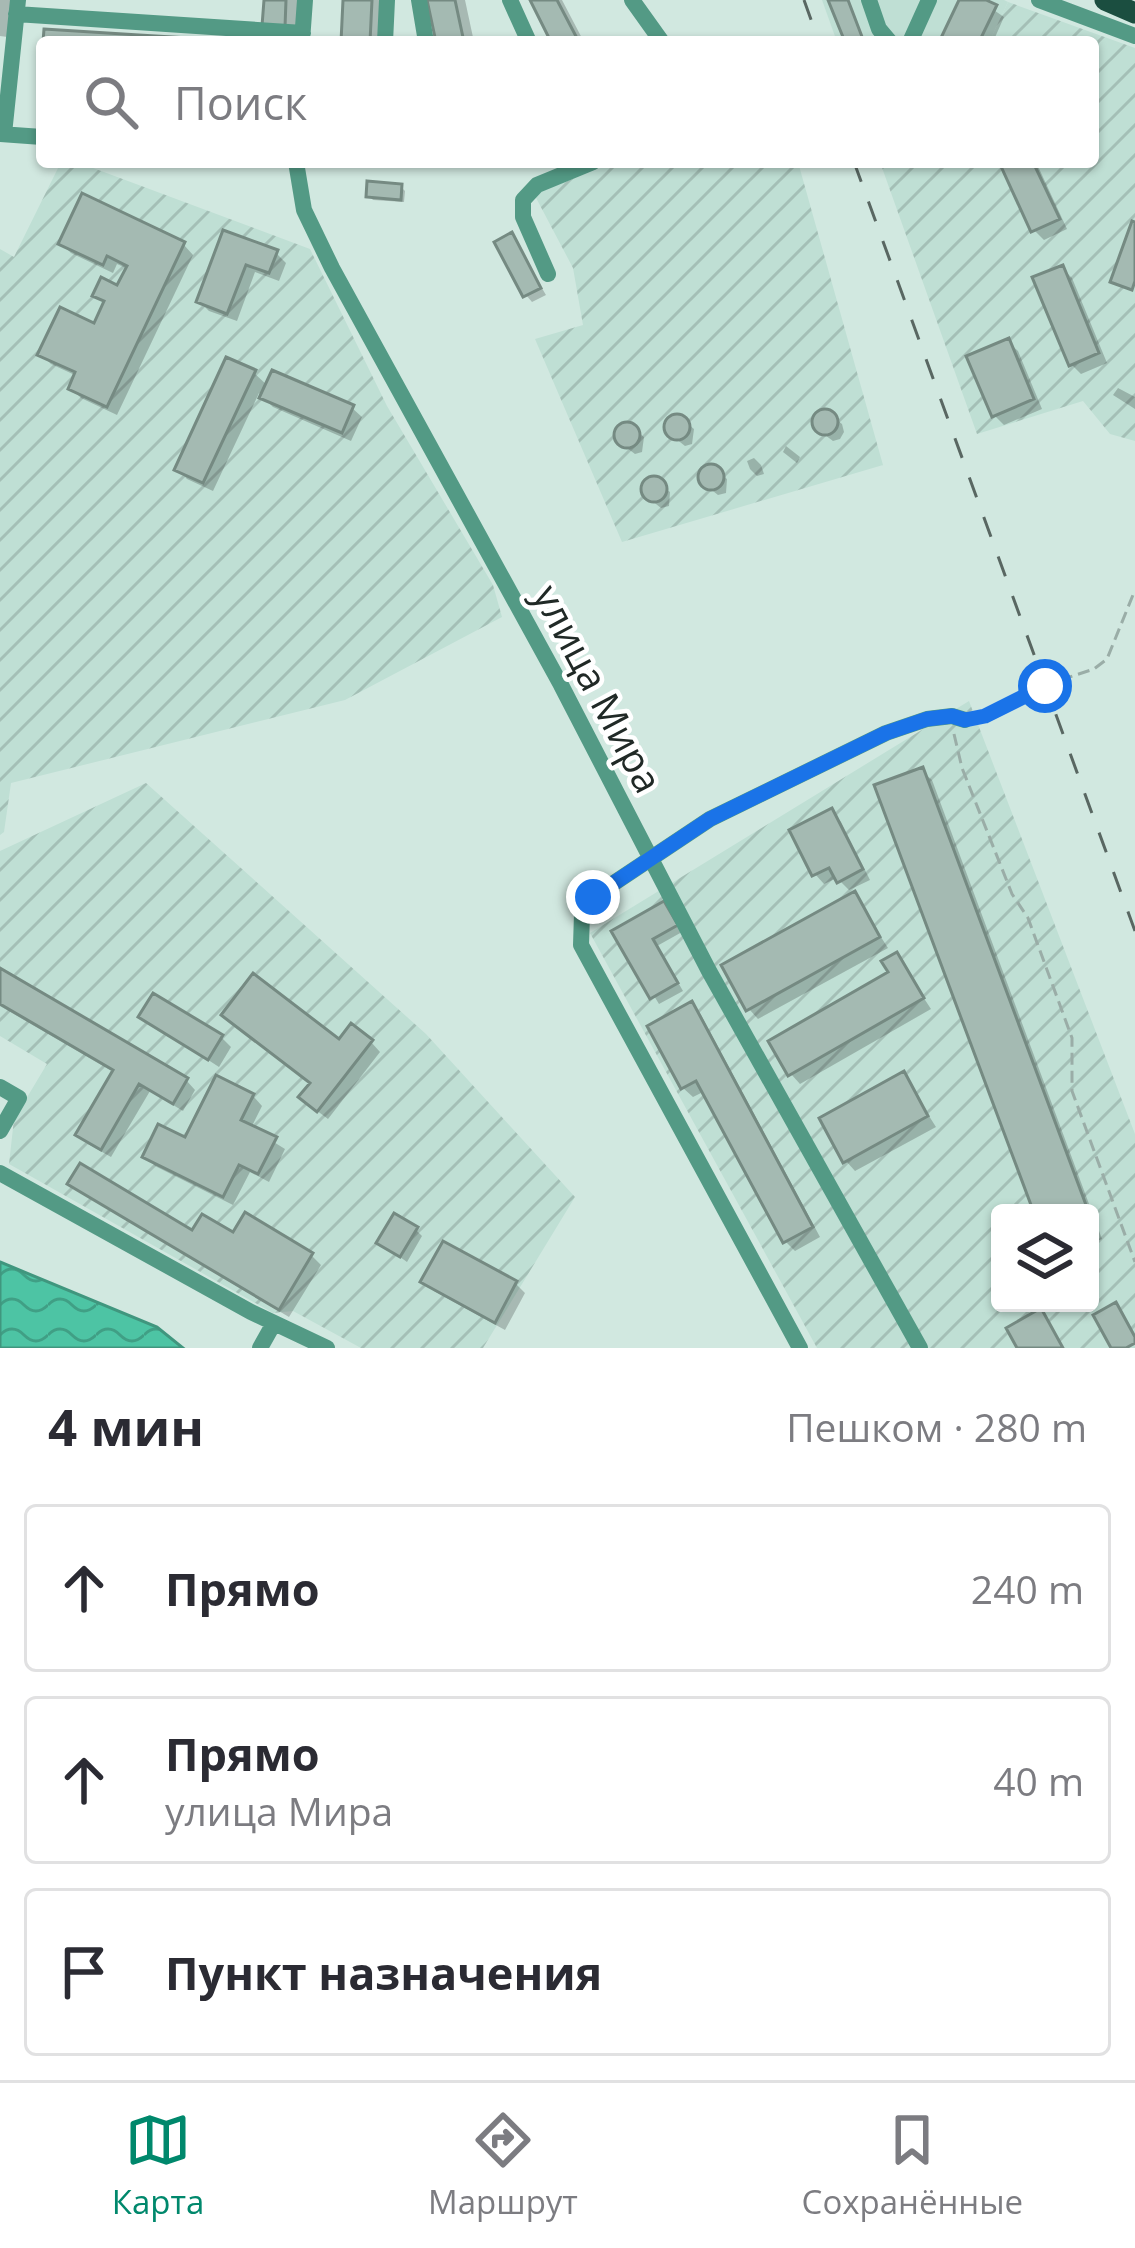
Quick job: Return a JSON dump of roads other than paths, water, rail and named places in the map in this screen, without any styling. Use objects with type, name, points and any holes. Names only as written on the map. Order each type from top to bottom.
[{"type":"main road","points":[[1105,0],[1135,13]]},
{"type":"street","points":[[303,36],[304,0]]},
{"type":"street","points":[[385,36],[387,0]]},
{"type":"street","points":[[418,0],[425,36]]},
{"type":"street","points":[[510,0],[527,36]]},
{"type":"street","points":[[632,0],[658,36]]},
{"type":"street","points":[[869,0],[885,36]]},
{"type":"street","points":[[913,36],[929,0]]},
{"type":"street","points":[[1039,0],[1135,36]]},
{"type":"street","points":[[36,137],[2,134],[17,7],[293,36]]},
{"type":"street","name":"улица Мира","points":[[297,168],[309,222],[561,685],[650,860],[920,1348]]},
{"type":"street","points":[[548,274],[523,218],[523,200],[537,185],[578,168]]},
{"type":"street","points":[[800,1348],[581,945],[582,914],[593,897],[710,819],[886,733],[939,718],[965,720]]},
{"type":"street","points":[[0,1087],[19,1098],[0,1131]]},
{"type":"street","points":[[0,1173],[327,1348]]},
{"type":"street","points":[[260,1348],[292,1311]]},
{"type":"water","points":[[0,1262],[157,1327],[183,1348],[0,1348]]},
{"type":"railway","points":[[804,0],[817,36]]},
{"type":"railway","points":[[856,168],[1135,931]]}]
